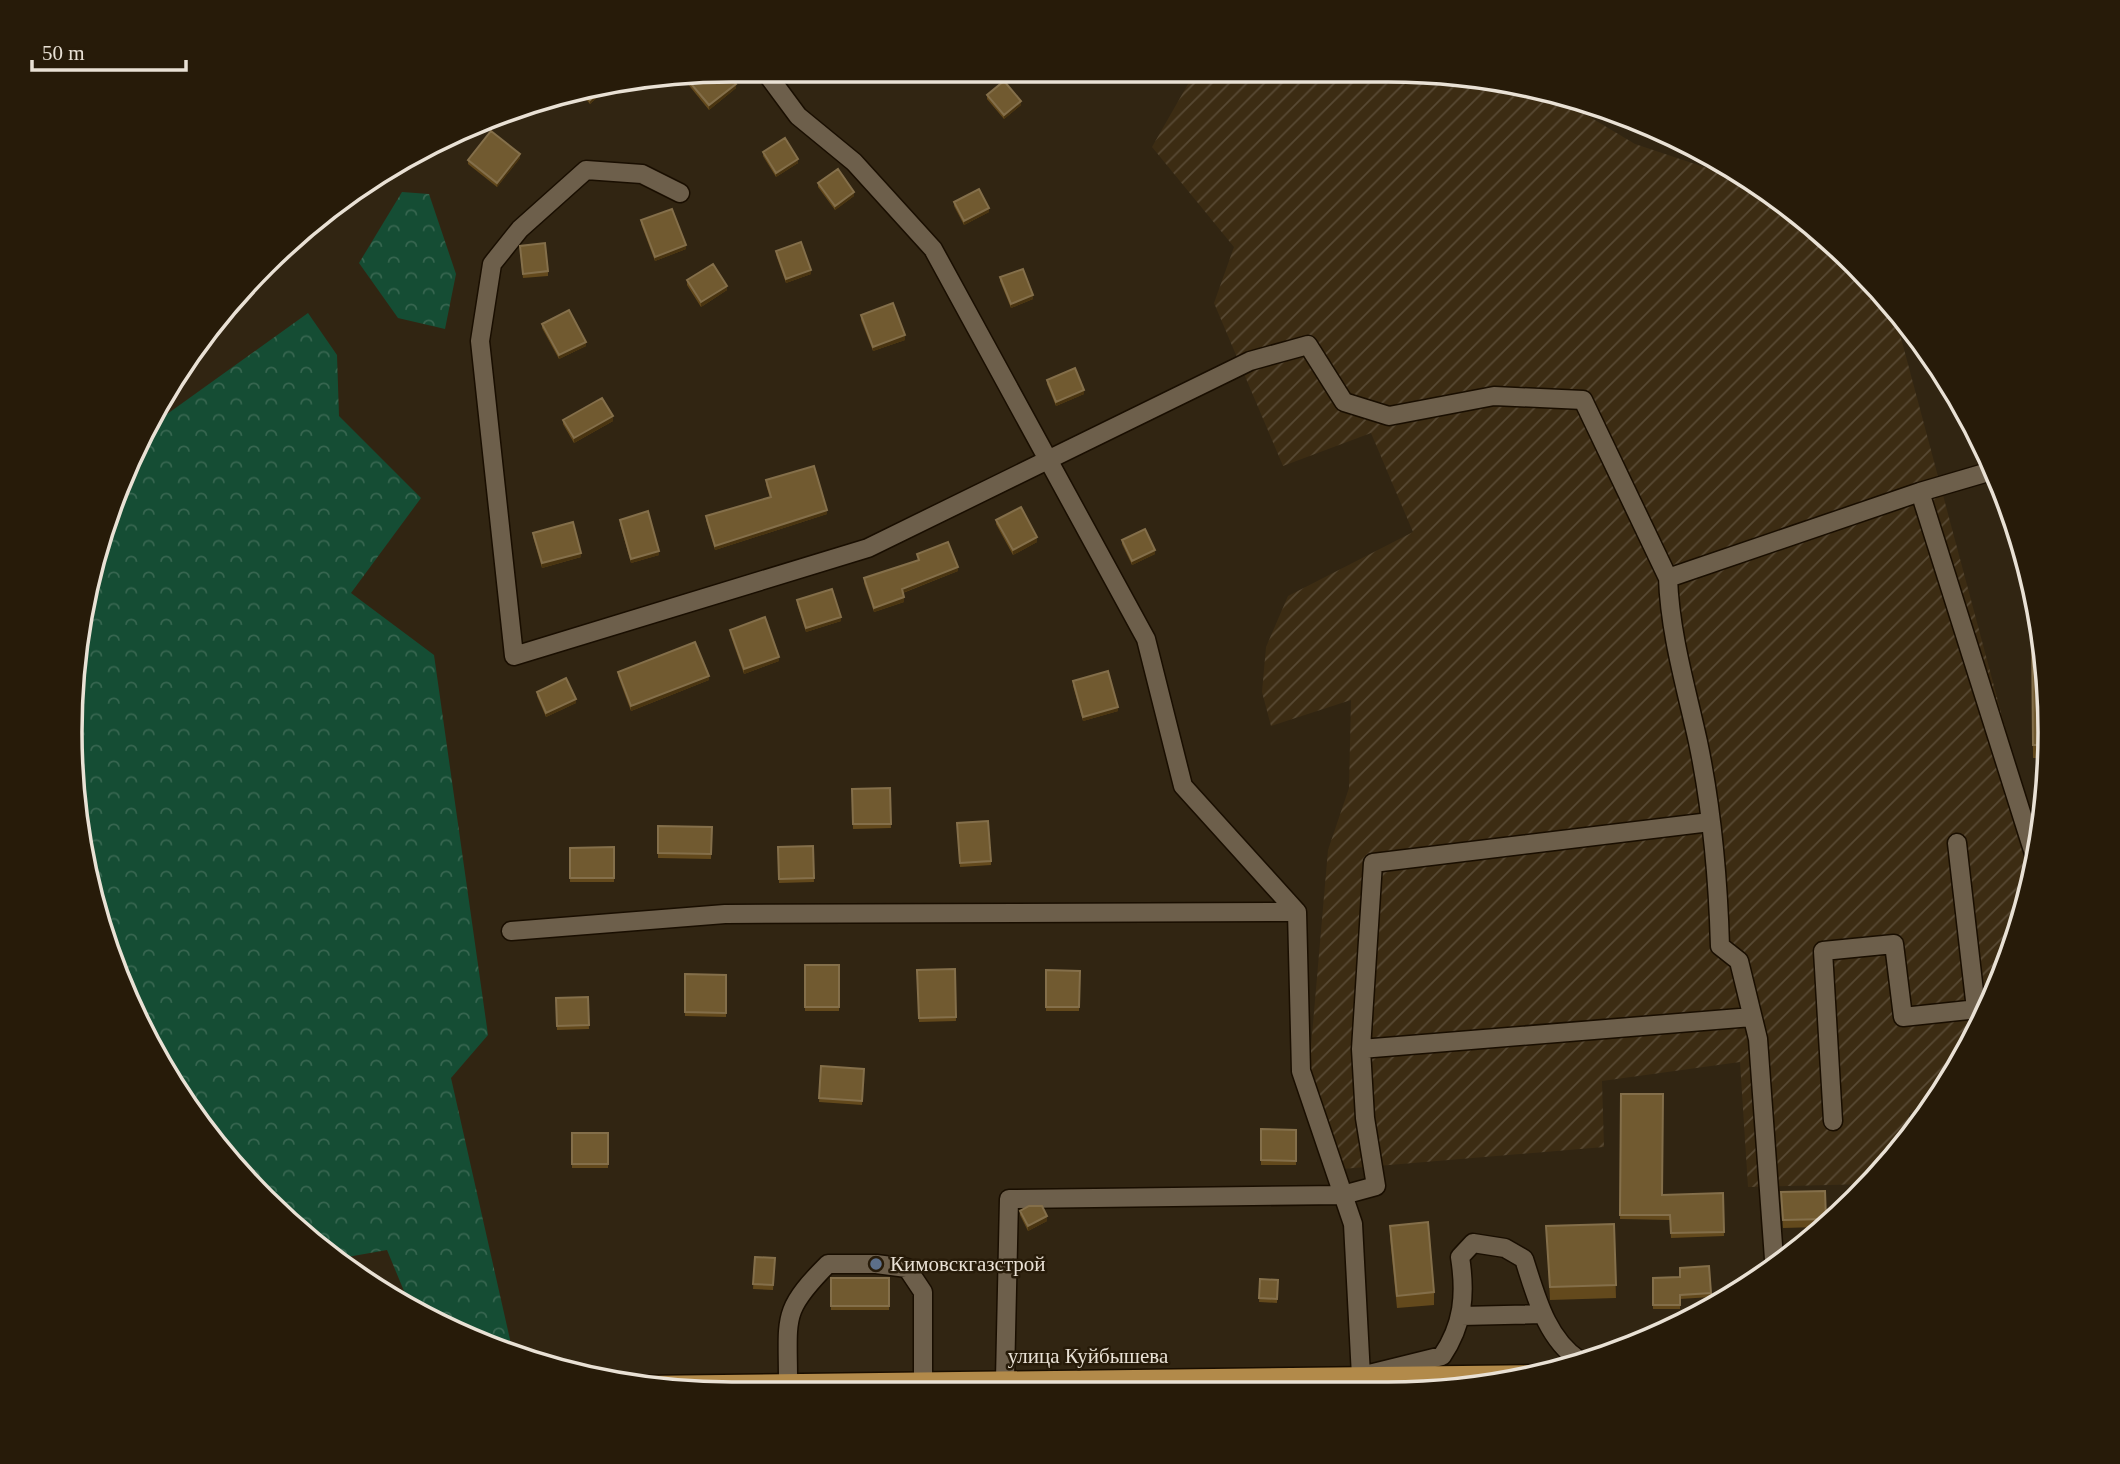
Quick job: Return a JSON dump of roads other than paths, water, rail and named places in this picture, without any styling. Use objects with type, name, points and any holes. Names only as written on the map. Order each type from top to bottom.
[{"type":"main road","name":"улица Куйбышева","points":[[751,1382],[1481,1375]]},
{"type":"street","points":[[773,82],[797,116],[854,162],[933,249],[1146,639],[1183,786],[1297,912],[1301,1071],[1353,1224],[1361,1376],[1442,1356],[1454,1338],[1461,1317],[1460,1258],[1473,1244],[1505,1248],[1524,1259],[1542,1314],[1564,1350],[1572,1355]]},
{"type":"street","points":[[680,193],[642,174],[586,170],[520,229],[492,264],[481,341],[514,656],[868,548],[1051,461],[1250,361],[1308,345],[1344,402],[1389,416],[1494,396],[1583,400],[1668,578],[1670,618],[1699,745],[1718,869],[1720,946],[1739,961],[1758,1039],[1774,1254]]},
{"type":"street","points":[[1668,578],[1920,492],[1984,473]]},
{"type":"street","points":[[1920,492],[2029,837]]},
{"type":"street","points":[[1005,1379],[1009,1199],[1343,1195],[1376,1186],[1365,1118],[1361,1049],[1373,863],[1710,822]]},
{"type":"street","points":[[1957,843],[1980,998]]},
{"type":"street","points":[[511,931],[725,914],[1297,912]]},
{"type":"street","points":[[1833,1121],[1823,951],[1894,944],[1903,1017],[1975,1010]]},
{"type":"street","points":[[1361,1049],[1752,1017]]},
{"type":"street","points":[[788,1381],[788,1316],[801,1291],[828,1264],[907,1268],[923,1292],[923,1380]]},
{"type":"street","points":[[1461,1317],[1542,1314]]},
{"type":"place","name":"Кимовскгазстрой","points":[[876,1264]]}]
